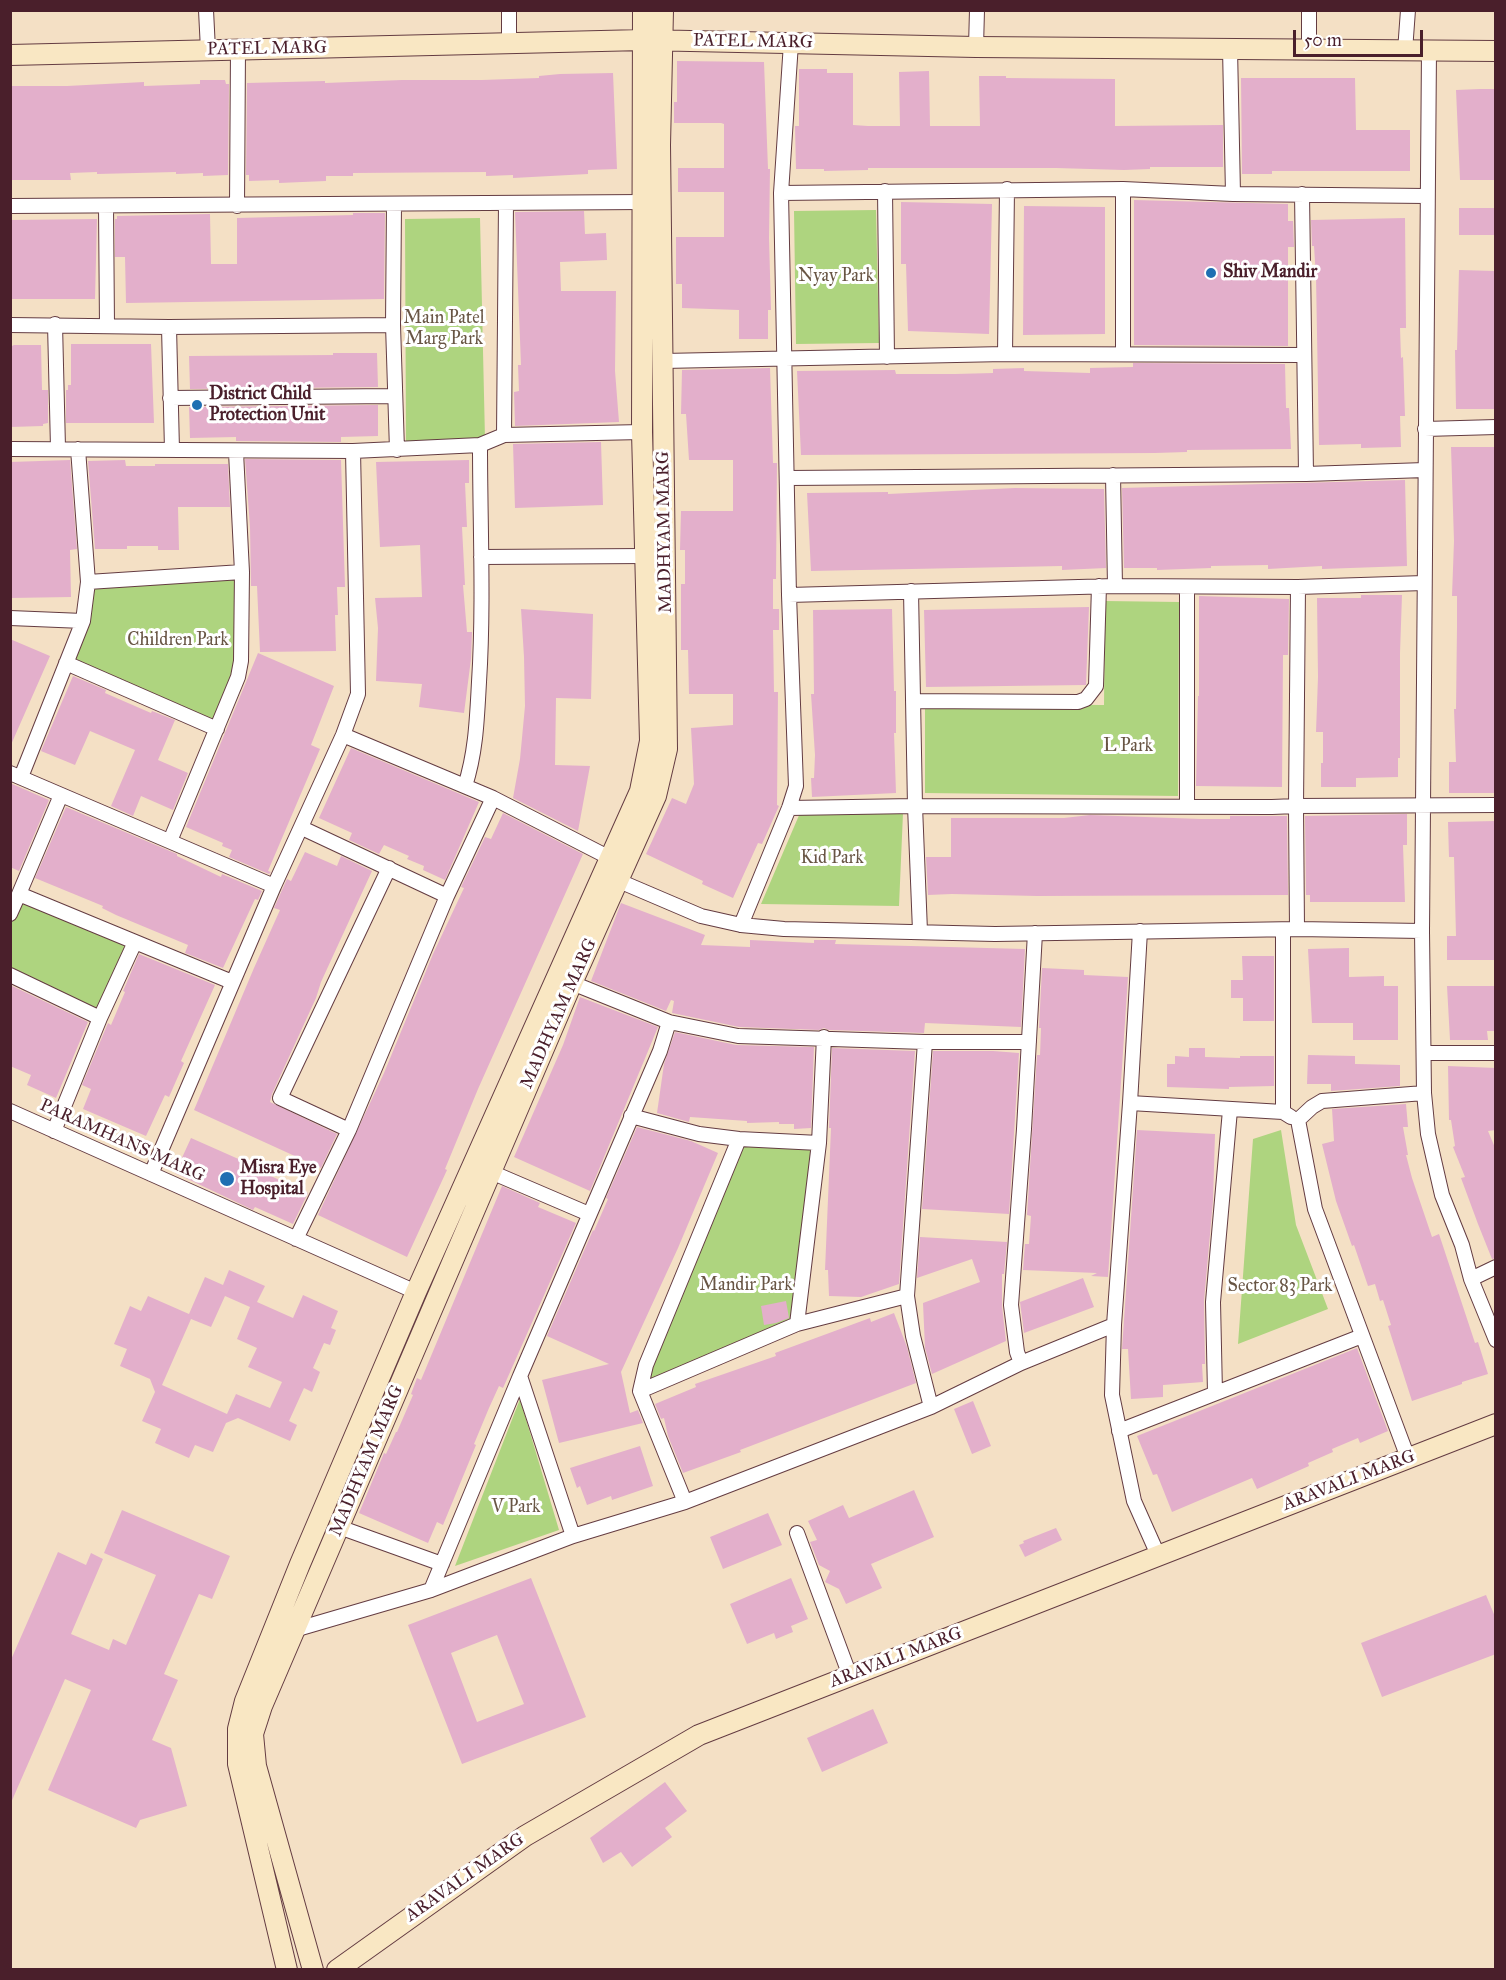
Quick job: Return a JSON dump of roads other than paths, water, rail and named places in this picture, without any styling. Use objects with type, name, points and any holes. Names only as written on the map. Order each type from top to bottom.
[{"type":"street","points":[[206,10],[208,50]]},
{"type":"street","points":[[508,10],[509,43]]},
{"type":"street","name":"MADHYAM MARG","points":[[313,1970],[256,1766],[253,1734],[262,1706],[294,1630],[572,983],[640,791],[650,741],[642,432],[643,10]]},
{"type":"street","name":"MADHYAM MARG","points":[[287,1970],[238,1764],[238,1730],[245,1701],[416,1292],[611,871],[656,796],[668,749],[660,145],[663,10]]},
{"type":"street","points":[[976,47],[977,10]]},
{"type":"street","points":[[1309,10],[1309,48]]},
{"type":"street","points":[[1405,51],[1408,10]]},
{"type":"street","name":"PATEL MARG","points":[[10,55],[642,40],[976,47],[1496,51]]},
{"type":"street","points":[[741,925],[796,786],[789,595],[781,193],[791,43]]},
{"type":"street","points":[[1230,48],[1233,194]]},
{"type":"street","points":[[237,206],[238,49]]},
{"type":"street","points":[[1429,50],[1426,196],[1422,931],[1424,1093],[1428,1134],[1442,1195],[1462,1245],[1471,1279],[1496,1340]]},
{"type":"street","points":[[1005,354],[1007,189]]},
{"type":"street","points":[[781,193],[1123,189],[1233,194],[1426,196]]},
{"type":"street","points":[[1123,189],[1123,354]]},
{"type":"street","points":[[885,191],[887,357]]},
{"type":"street","points":[[1302,194],[1306,474]]},
{"type":"street","points":[[10,206],[644,202]]},
{"type":"street","points":[[504,435],[506,203]]},
{"type":"street","points":[[394,204],[394,396],[398,450]]},
{"type":"street","points":[[105,206],[107,326]]},
{"type":"street","points":[[55,324],[58,448]]},
{"type":"street","points":[[10,325],[169,327],[393,325]]},
{"type":"street","points":[[169,327],[172,450]]},
{"type":"street","points":[[663,361],[1005,354],[1304,354]]},
{"type":"street","points":[[170,398],[394,396]]},
{"type":"street","points":[[1425,429],[1496,427]]},
{"type":"street","points":[[10,449],[353,452],[480,445],[504,435],[642,432]]},
{"type":"street","points":[[465,786],[472,763],[477,724],[482,637],[480,445]]},
{"type":"street","points":[[78,449],[88,582],[83,621],[16,775],[274,886]]},
{"type":"street","points":[[170,841],[238,677],[241,661],[242,572],[236,452]]},
{"type":"street","points":[[151,1174],[232,982],[343,735],[358,694],[353,452]]},
{"type":"street","points":[[788,478],[1306,474],[1425,470]]},
{"type":"street","points":[[1113,475],[1115,586]]},
{"type":"street","points":[[481,557],[645,556]]},
{"type":"street","points":[[88,582],[242,572]]},
{"type":"street","points":[[789,595],[1099,586],[1298,587],[1424,583]]},
{"type":"street","points":[[913,701],[1078,702],[1086,699],[1096,686],[1099,586]]},
{"type":"street","points":[[1187,587],[1187,807]]},
{"type":"street","points":[[1283,1112],[1296,806],[1298,587]]},
{"type":"street","points":[[911,591],[920,931]]},
{"type":"street","points":[[10,618],[83,621]]},
{"type":"street","points":[[66,663],[216,729]]},
{"type":"street","points":[[343,735],[493,798],[611,871],[701,916],[741,925],[784,929],[1035,933],[1422,931]]},
{"type":"street","points":[[10,914],[62,795]]},
{"type":"street","points":[[296,1239],[349,1130],[447,896],[493,798]]},
{"type":"street","points":[[789,808],[1496,806]]},
{"type":"street","points":[[302,828],[447,896]]},
{"type":"street","points":[[349,1130],[280,1098],[389,868]]},
{"type":"street","points":[[19,894],[232,982]]},
{"type":"street","points":[[1140,931],[1114,1326],[1112,1395],[1134,1501],[1158,1555]]},
{"type":"street","points":[[1021,1363],[1017,1352],[1011,1305],[1035,933]]},
{"type":"street","points":[[54,1131],[100,1018],[135,942]]},
{"type":"street","points":[[10,975],[100,1018]]},
{"type":"street","points":[[572,983],[669,1022],[738,1036],[926,1042],[1029,1042]]},
{"type":"street","points":[[431,1590],[660,1051],[669,1022]]},
{"type":"street","points":[[797,1324],[819,1143],[824,1037]]},
{"type":"street","points":[[926,1042],[908,1296],[913,1336],[932,1407]]},
{"type":"street","points":[[1424,1053],[1496,1053]]},
{"type":"street","points":[[1298,1120],[1322,1101],[1424,1093]]},
{"type":"street","points":[[1130,1103],[1283,1112],[1298,1120]]},
{"type":"street","points":[[1215,1393],[1213,1302],[1230,1110]]},
{"type":"street","name":"PARAMHANS MARG","points":[[10,1111],[416,1292]]},
{"type":"street","points":[[631,1116],[699,1134],[739,1139],[819,1143]]},
{"type":"street","points":[[1298,1120],[1315,1209],[1408,1458]]},
{"type":"street","points":[[685,1502],[640,1391],[646,1365],[739,1139]]},
{"type":"street","points":[[491,1172],[589,1214]]},
{"type":"street","points":[[1471,1279],[1496,1267]]},
{"type":"street","points":[[640,1391],[797,1324],[908,1296]]},
{"type":"street","points":[[294,1630],[431,1590],[573,1536],[685,1502],[932,1407],[1021,1363],[1114,1326]]},
{"type":"street","points":[[1119,1431],[1362,1336]]},
{"type":"street","points":[[520,1376],[573,1536]]},
{"type":"street","name":"ARAVALI MARG","points":[[337,1970],[525,1836],[699,1735],[1496,1424]]},
{"type":"street","points":[[339,1527],[442,1564]]},
{"type":"street","points":[[797,1533],[850,1676]]},
{"type":"place","name":"Shiv Mandir","points":[[1211,273]]},
{"type":"place","name":"District Child Protection Unit","points":[[197,405]]},
{"type":"place","name":"Misra Eye Hospital","points":[[227,1179]]},
{"type":"park label","name":"Nyay Park","points":[[836,277]]},
{"type":"park label","name":"Main Patel Marg Park","points":[[444,329]]},
{"type":"park label","name":"Children Park","points":[[178,641]]},
{"type":"park label","name":"L Park","points":[[1128,747]]},
{"type":"park label","name":"Kid Park","points":[[832,859]]},
{"type":"park label","name":"Mandir Park","points":[[746,1286]]},
{"type":"park label","name":"Sector 83 Park","points":[[1280,1287]]},
{"type":"park label","name":"V Park","points":[[516,1508]]}]
